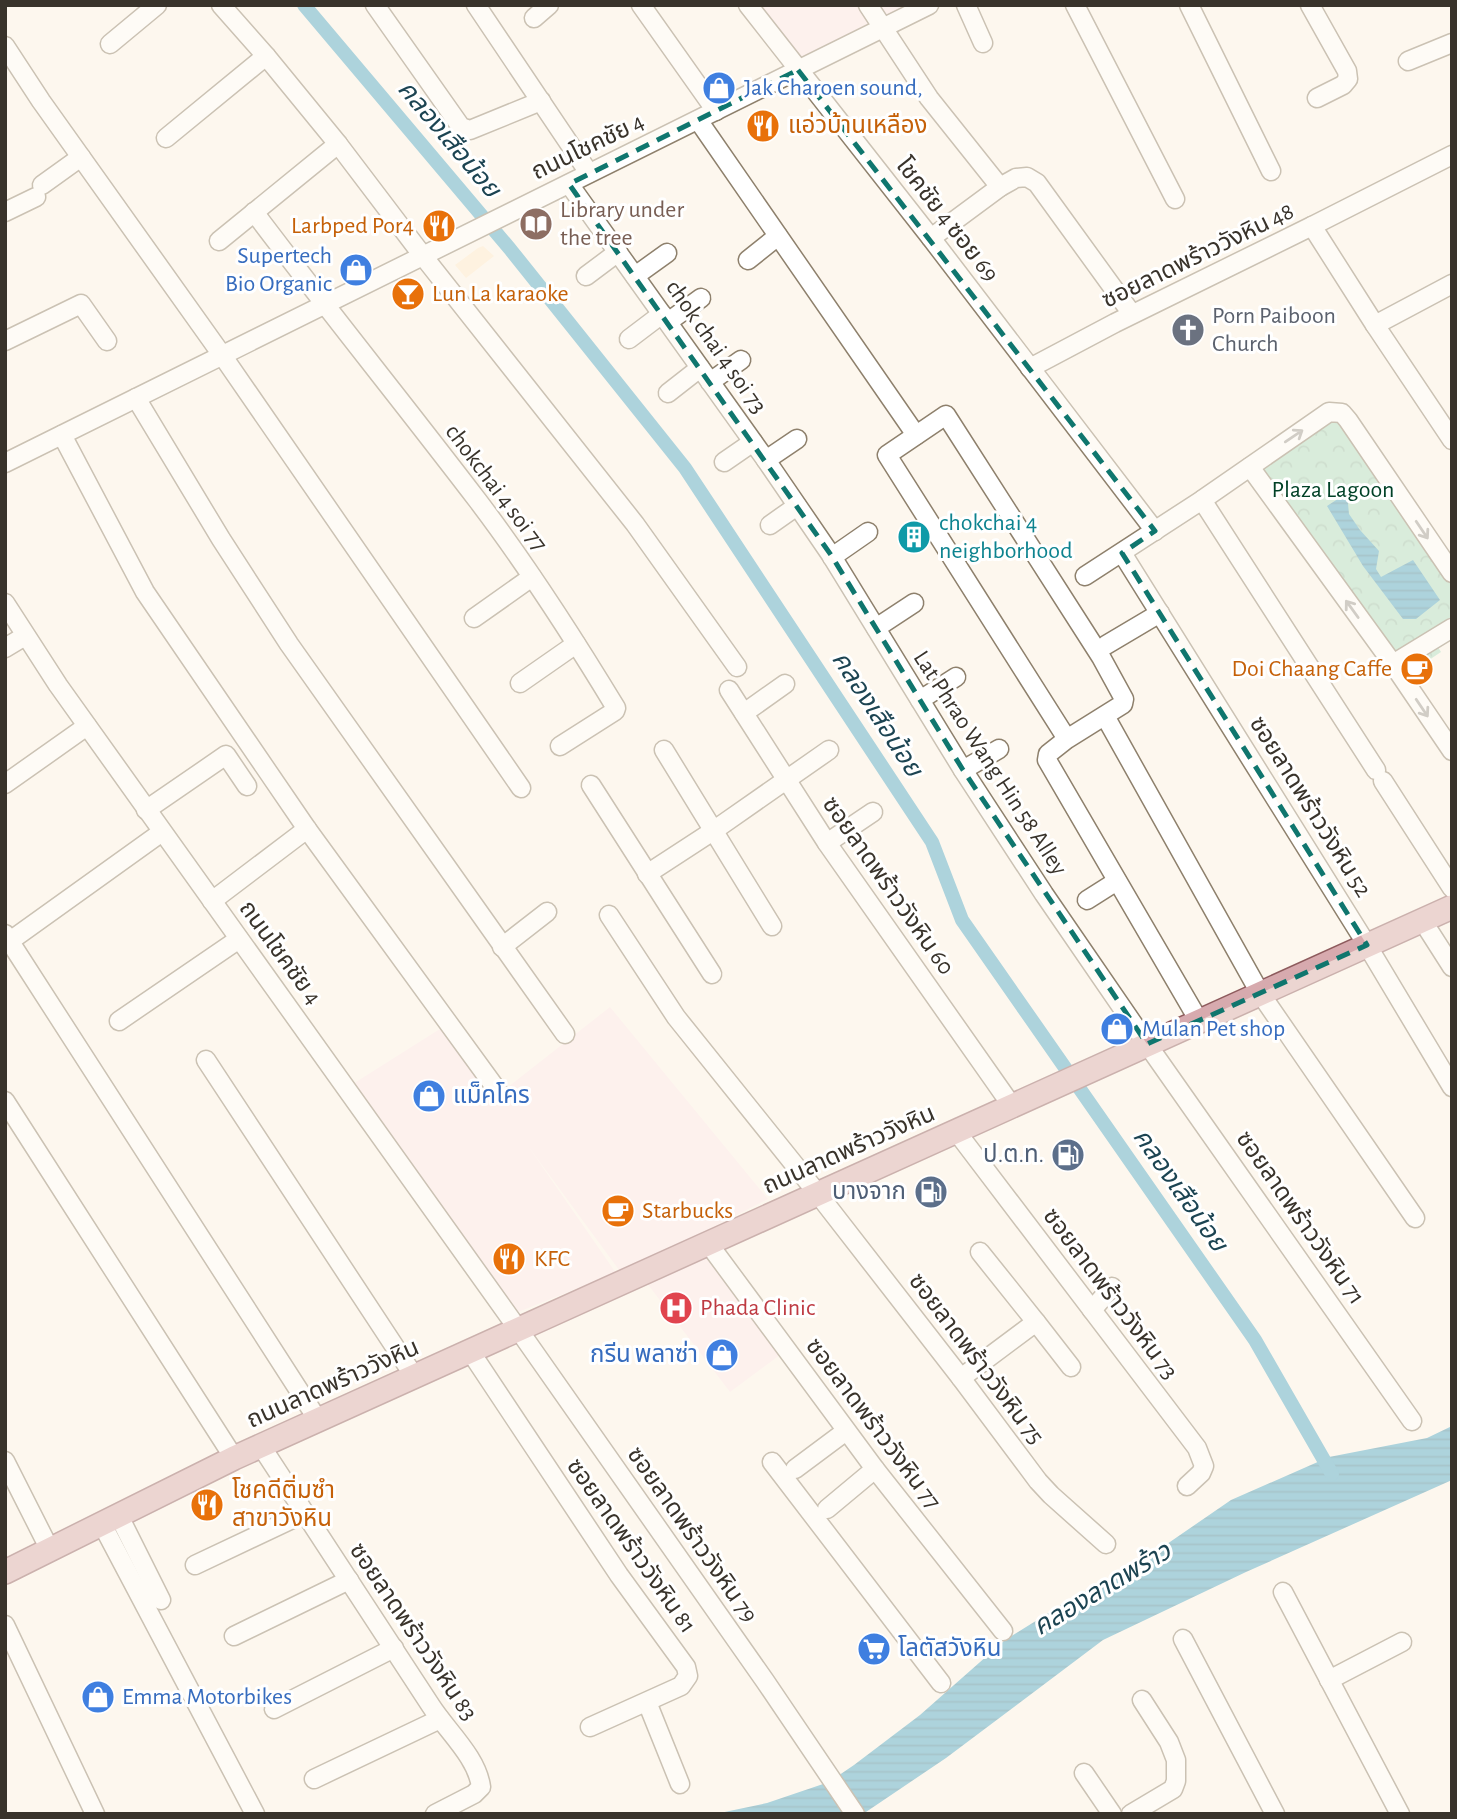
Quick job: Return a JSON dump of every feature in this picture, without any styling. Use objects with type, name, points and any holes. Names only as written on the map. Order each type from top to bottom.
[{"type":"main road","name":"ถนนลาดพร้าววังหิน","points":[[5,1572],[234,1458],[1452,907]]},
{"type":"street","points":[[110,44],[158,5]]},
{"type":"street","points":[[221,5],[338,144],[635,524],[737,667]]},
{"type":"street","points":[[375,5],[465,130],[541,101]]},
{"type":"street","points":[[477,5],[589,173]]},
{"type":"street","points":[[534,18],[549,5]]},
{"type":"street","points":[[641,5],[716,111]]},
{"type":"street","name":"โชคชัย 4 ซอย 69","points":[[748,5],[931,238],[1155,531]]},
{"type":"street","points":[[868,5],[929,98],[1000,187]]},
{"type":"street","name":"ถนนโชคชัย 4","points":[[5,463],[929,5]]},
{"type":"street","points":[[966,5],[983,43]]},
{"type":"street","points":[[1075,5],[1175,199]]},
{"type":"street","points":[[1189,5],[1271,171]]},
{"type":"street","points":[[1310,5],[1347,71],[1348,79],[1343,85],[1317,98]]},
{"type":"street","points":[[1408,61],[1452,43]]},
{"type":"street","points":[[5,46],[520,788]]},
{"type":"street","points":[[166,138],[266,56]]},
{"type":"street","points":[[698,120],[916,435]]},
{"type":"street","points":[[219,241],[338,144]]},
{"type":"street","points":[[1312,226],[1452,155]]},
{"type":"street","points":[[5,212],[39,191],[81,157]]},
{"type":"street","points":[[931,238],[1000,187],[1016,178],[1027,177],[1037,183],[1132,314]]},
{"type":"street","name":"chok chai 4 soi 73","points":[[569,184],[797,506]]},
{"type":"street","name":"chokchai 4 soi 77","points":[[254,212],[479,502],[532,577],[617,709],[560,746]]},
{"type":"street","name":"ซอยลาดพร้าววังหิน 48","points":[[1030,368],[1132,314],[1312,226],[1375,325],[1446,418],[1452,440]]},
{"type":"street","points":[[748,260],[778,236]]},
{"type":"street","points":[[586,276],[618,252]]},
{"type":"street","points":[[635,276],[667,253]]},
{"type":"street","points":[[1375,325],[1452,284]]},
{"type":"street","points":[[629,339],[701,298]]},
{"type":"street","points":[[5,341],[81,304],[107,341]]},
{"type":"street","points":[[668,393],[741,360]]},
{"type":"street","points":[[136,398],[221,539],[289,644],[565,1034]]},
{"type":"street","points":[[1085,576],[1202,500],[1329,412],[1342,413],[1348,419],[1452,573]]},
{"type":"street","points":[[1067,739],[887,455],[946,415],[1101,657],[1124,699],[1123,704],[1048,754],[1047,760],[1199,1021]]},
{"type":"street","points":[[62,435],[145,592],[307,828],[500,1094]]},
{"type":"street","points":[[766,460],[797,439]]},
{"type":"street","points":[[724,462],[753,442]]},
{"type":"street","points":[[1250,467],[1452,751]]},
{"type":"street","points":[[1202,500],[1452,888]]},
{"type":"street","points":[[770,525],[797,506]]},
{"type":"street","name":"Lat Phrao Wang Hin 58 Alley","points":[[797,506],[832,556],[963,770],[1147,1044]]},
{"type":"street","points":[[832,556],[868,533]]},
{"type":"street","name":"ซอยลาดพร้าววังหิน 52","points":[[1122,553],[1367,945],[1452,1087]]},
{"type":"street","points":[[474,618],[532,577]]},
{"type":"street","name":"ถนนโชคชัย 4","points":[[5,603],[146,810],[518,1329]]},
{"type":"street","points":[[876,628],[914,603]]},
{"type":"street","points":[[1106,645],[1160,613]]},
{"type":"street","points":[[1392,664],[1452,628]]},
{"type":"street","points":[[5,648],[25,636]]},
{"type":"street","points":[[520,683],[576,643]]},
{"type":"street","points":[[920,700],[956,677]]},
{"type":"street","points":[[744,713],[785,684]]},
{"type":"street","name":"ซอยลาดพร้าววังหิน 60","points":[[729,690],[827,843],[1012,1105]]},
{"type":"street","points":[[1105,716],[1260,993],[1415,1218]]},
{"type":"street","points":[[5,784],[87,726]]},
{"type":"street","points":[[963,770],[999,749]]},
{"type":"street","points":[[664,750],[772,926]]},
{"type":"street","points":[[647,874],[829,750]]},
{"type":"street","points":[[146,810],[226,755],[247,786]]},
{"type":"street","points":[[591,785],[712,974]]},
{"type":"street","points":[[827,843],[873,812]]},
{"type":"street","points":[[212,901],[307,828]]},
{"type":"street","points":[[162,832],[8,938],[318,1420]]},
{"type":"street","points":[[1087,900],[1117,881]]},
{"type":"street","points":[[502,947],[547,912]]},
{"type":"street","name":"ซอยลาดพร้าววังหิน 75","points":[[609,915],[676,1017],[818,1194],[1038,1481],[1106,1544]]},
{"type":"street","points":[[1422,920],[1452,967]]},
{"type":"street","points":[[119,1021],[239,939]]},
{"type":"street","name":"ซอยลาดพร้าววังหิน 71","points":[[1147,1044],[1412,1420]]},
{"type":"street","points":[[206,1060],[414,1376]]},
{"type":"street","points":[[5,1101],[234,1458]]},
{"type":"street","name":"ซอยลาดพร้าววังหิน 73","points":[[956,1131],[1197,1448],[1204,1466],[1201,1473],[1186,1486]]},
{"type":"street","name":"ซอยลาดพร้าววังหิน 77","points":[[708,1244],[846,1431],[1003,1631]]},
{"type":"street","points":[[980,1252],[1071,1367]]},
{"type":"street","points":[[1092,1310],[1112,1287]]},
{"type":"street","points":[[961,1378],[1036,1322]]},
{"type":"street","name":"ซอยลาดพร้าววังหิน 79","points":[[518,1329],[855,1814]]},
{"type":"street","name":"ซอยลาดพร้าววังหิน 81","points":[[470,1351],[619,1575],[686,1667],[688,1676],[681,1686],[590,1727]]},
{"type":"street","points":[[794,1469],[846,1431]]},
{"type":"street","name":"ซอยลาดพร้าววังหิน 83","points":[[261,1446],[479,1775],[481,1787],[474,1794],[435,1814]]},
{"type":"street","points":[[5,1461],[50,1550]]},
{"type":"street","points":[[772,1462],[942,1683]]},
{"type":"street","points":[[827,1509],[875,1469]]},
{"type":"street","points":[[195,1565],[305,1513]]},
{"type":"street","points":[[110,1520],[161,1600]]},
{"type":"street","points":[[110,1520],[255,1814]]},
{"type":"street","points":[[234,1636],[349,1580]]},
{"type":"street","points":[[1283,1592],[1400,1814]]},
{"type":"street","points":[[5,1625],[96,1814]]},
{"type":"street","points":[[1183,1639],[1275,1814]]},
{"type":"street","points":[[1329,1680],[1402,1642]]},
{"type":"street","points":[[274,1709],[394,1648]]},
{"type":"street","points":[[1131,1814],[1173,1789],[1176,1781],[1176,1760],[1169,1742],[1142,1700]]},
{"type":"street","points":[[647,1702],[680,1784]]},
{"type":"street","points":[[314,1779],[440,1719]]},
{"type":"street","points":[[1084,1773],[1112,1814]]},
{"type":"highlighted area","points":[[798,70],[1155,531],[1122,553],[1367,945],[1147,1044],[963,770],[831,555],[569,184]]},
{"type":"shaded area","points":[[757,5],[913,5],[800,59]]},
{"type":"shaded area","points":[[483,246],[494,256],[466,278],[455,265]]},
{"type":"shaded area","points":[[610,1007],[768,1199],[622,1274],[528,1146],[616,1273],[513,1314],[348,1087],[443,1027],[494,1098]]},
{"type":"shaded area","points":[[711,1254],[784,1352],[730,1392],[646,1282]]},
{"type":"green space","name":"Plaza Lagoon","points":[[1342,412],[1452,573],[1452,638],[1438,647],[1441,652],[1429,660],[1423,652],[1399,667],[1259,472],[1263,463]]},
{"type":"water","points":[[1347,493],[1349,514],[1379,551],[1376,569],[1381,577],[1413,560],[1440,600],[1416,619],[1403,619],[1363,566],[1327,506]]},
{"type":"water","name":"คลองลาดพร้าว","points":[[1452,1426],[1452,1480],[1246,1572],[1103,1640],[946,1758],[863,1814],[715,1814],[767,1803],[829,1782],[920,1715],[1005,1640],[1151,1555],[1231,1500],[1329,1457],[1427,1438]]},
{"type":"waterway","name":"คลองเสือน้อย","points":[[304,5],[510,249],[685,468],[932,842],[962,920],[1255,1340],[1332,1474]]},
{"type":"place","name":"Jak Charoen sound,","points":[[719,88]]},
{"type":"place","name":"แอ่วบ้านเหลือง","points":[[763,126]]},
{"type":"place","name":"Library under the tree","points":[[536,224]]},
{"type":"place","name":"Larbped Por4","points":[[439,226]]},
{"type":"place","name":"Supertech Bio Organic","points":[[356,270]]},
{"type":"place","name":"Lun La karaoke","points":[[408,294]]},
{"type":"place","name":"Porn Paiboon Church","points":[[1188,330]]},
{"type":"place","name":"chokchai 4 neighborhood","points":[[914,537]]},
{"type":"place","name":"Doi Chaang Caffe","points":[[1417,669]]},
{"type":"place","name":"Mulan Pet shop","points":[[1117,1029]]},
{"type":"place","name":"แม็คโคร","points":[[429,1096]]},
{"type":"place","name":"ป.ต.ท.","points":[[1068,1155]]},
{"type":"place","name":"บางจาก","points":[[931,1192]]},
{"type":"place","name":"Starbucks","points":[[618,1211]]},
{"type":"place","name":"KFC","points":[[509,1259]]},
{"type":"place","name":"Phada Clinic","points":[[676,1308]]},
{"type":"place","name":"กรีน พลาซ่า","points":[[722,1355]]},
{"type":"place","name":"โชคดีติ่มซำ สาขาวังหิน","points":[[207,1505]]},
{"type":"place","name":"โลตัสวังหิน","points":[[874,1649]]},
{"type":"place","name":"Emma Motorbikes","points":[[98,1697]]}]
